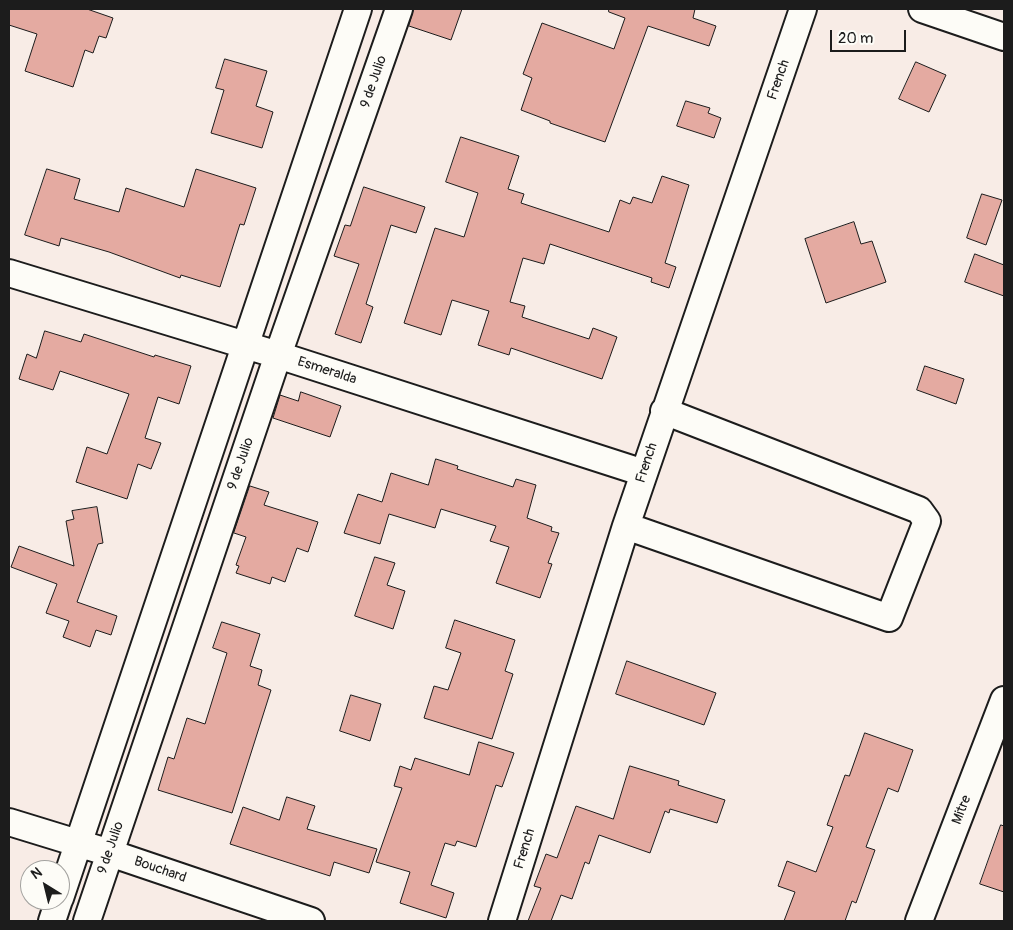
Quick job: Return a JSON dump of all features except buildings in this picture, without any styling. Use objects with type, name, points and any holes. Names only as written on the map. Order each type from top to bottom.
[{"type":"street","points":[[70,868],[358,9]]},
{"type":"street","name":"9 de Julio","points":[[87,921],[278,355],[399,9]]},
{"type":"street","name":"French","points":[[502,921],[626,526],[803,9]]},
{"type":"street","points":[[922,9],[1004,38]]},
{"type":"street","name":"Esmeralda","points":[[9,273],[278,355],[644,473]]},
{"type":"street","points":[[626,526],[889,618],[927,521],[919,510],[664,411]]},
{"type":"street","name":"Mitre","points":[[919,921],[1004,700]]},
{"type":"street","name":"Bouchard","points":[[9,822],[110,853],[311,921]]}]
